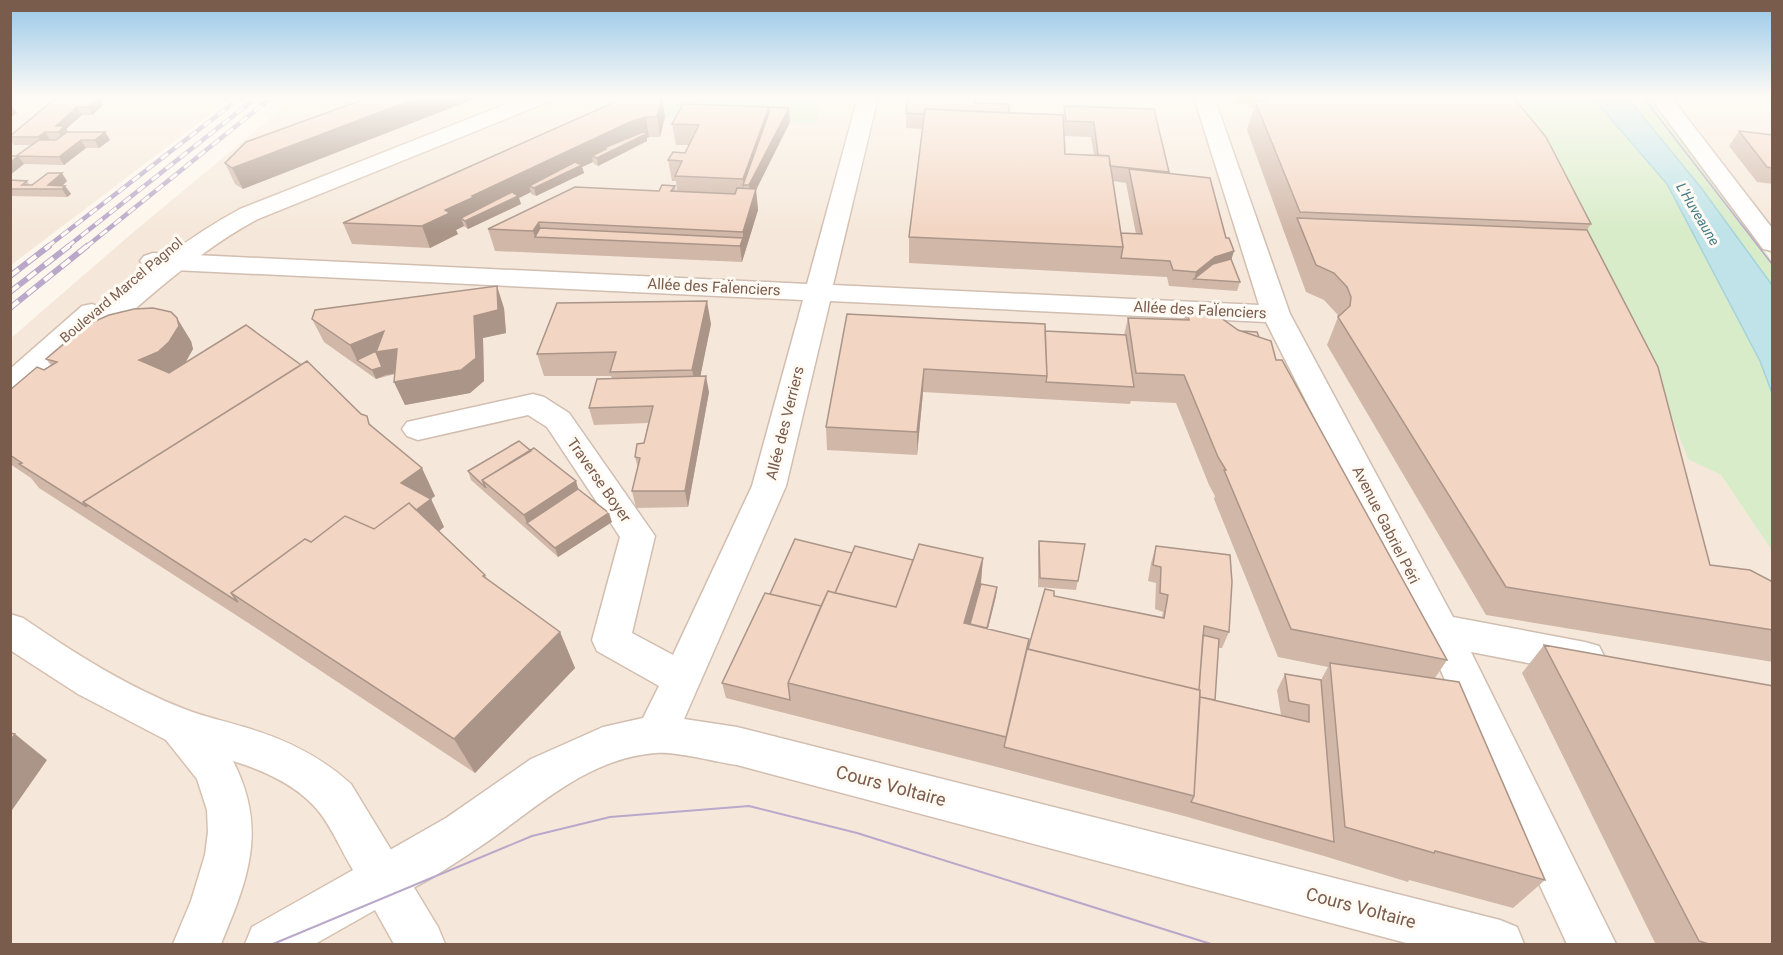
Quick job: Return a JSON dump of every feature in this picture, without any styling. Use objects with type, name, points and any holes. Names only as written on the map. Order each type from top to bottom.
[{"type":"street","name":"Boulevard Marcel Pagnol","points":[[10,404],[196,228],[230,208],[396,142]]},
{"type":"street","name":"Boulevard Marcel Pagnol","points":[[10,385],[163,261],[214,231],[249,214],[431,142]]},
{"type":"street","name":"Allée des Verriers","points":[[657,734],[769,486],[857,142]]},
{"type":"street","name":"Avenue Gabriel Péri","points":[[1219,142],[1276,314],[1441,630],[1592,945]]},
{"type":"street","points":[[1694,142],[1773,244]]},
{"type":"street","name":"Allée des FaÏenciers","points":[[163,261],[1276,314]]},
{"type":"street","name":"Traverse Boyer","points":[[418,429],[533,404],[558,420],[638,536],[611,640],[682,679]]},
{"type":"street","points":[[10,629],[47,656],[105,691],[180,726],[257,748],[294,765],[321,783],[336,799],[420,945]]},
{"type":"street","points":[[1441,630],[1624,665]]},
{"type":"street","points":[[180,726],[213,765],[227,798],[231,846],[221,888],[197,945]]},
{"type":"street","name":"Cours Voltaire","points":[[269,945],[462,833],[546,773],[603,746],[657,734],[737,746],[1500,945]]},
{"type":"shaded area","points":[[11,142],[174,142],[11,265]]},
{"type":"shaded area","points":[[242,142],[1525,142],[1640,335],[1688,458],[1721,475],[1772,551],[1772,944],[11,944],[10,339]]},
{"type":"shaded area","points":[[1685,142],[1772,142],[1772,257],[1730,197]]},
{"type":"green space","points":[[1526,142],[1682,142],[1772,261],[1772,551],[1721,475],[1688,459],[1637,327]]},
{"type":"water","name":"L'Huveaune","points":[[1630,142],[1663,142],[1702,189],[1772,285],[1772,393],[1760,361],[1667,184]]},
{"type":"building","points":[[37,142],[79,142],[59,157],[18,156],[10,163],[10,156],[16,156]]},
{"type":"building","points":[[246,142],[302,142],[232,168],[225,163]]},
{"type":"building","points":[[526,142],[588,142],[472,196],[474,197],[445,210],[450,213],[422,226],[343,223]]},
{"type":"building","points":[[620,142],[631,142],[597,158],[592,156],[606,149],[604,148]]},
{"type":"building","points":[[691,142],[757,142],[743,179],[675,176],[682,161],[668,160],[673,152],[685,153]]},
{"type":"building","points":[[759,142],[772,142],[749,185],[743,185]]},
{"type":"building","points":[[921,142],[1064,142],[1065,154],[1109,156],[1123,247],[909,237]]},
{"type":"building","points":[[1096,142],[1162,142],[1169,172],[1110,166],[1109,156],[1098,155]]},
{"type":"building","points":[[1271,142],[1548,142],[1591,224],[1300,212]]},
{"type":"building","points":[[1747,142],[1773,142],[1773,168],[1767,167]]},
{"type":"building","points":[[575,162],[582,165],[534,188],[529,186]]},
{"type":"building","points":[[1129,169],[1210,178],[1226,238],[1229,238],[1234,251],[1215,257],[1196,272],[1173,270],[1170,261],[1121,258],[1123,247],[1121,233],[1142,234]]},
{"type":"building","points":[[48,173],[62,173],[48,185],[65,186],[62,189],[10,189],[10,180],[27,181],[22,185],[32,185]]},
{"type":"building","points":[[662,185],[675,186],[671,191],[735,194],[737,188],[756,189],[743,232],[539,222],[533,231],[488,229],[575,187],[659,191]]},
{"type":"building","points":[[512,192],[518,196],[465,221],[461,218]]},
{"type":"building","points":[[1297,218],[1587,230],[1658,367],[1710,565],[1750,570],[1773,582],[1773,630],[1506,587],[1338,317],[1350,306],[1351,297],[1347,287],[1334,273],[1316,265]]},
{"type":"building","points":[[540,228],[743,238],[740,246],[535,237]]},
{"type":"building","points":[[1231,259],[1240,282],[1194,279],[1213,264]]},
{"type":"building","points":[[497,286],[498,310],[474,316],[476,358],[461,370],[394,382],[397,349],[376,352],[384,331],[350,345],[312,319],[315,310]]},
{"type":"building","points":[[707,301],[692,370],[610,372],[616,352],[537,354],[557,303]]},
{"type":"building","points":[[153,308],[171,312],[177,318],[179,326],[169,342],[158,352],[139,360],[169,373],[246,325],[301,365],[83,502],[87,507],[19,464],[22,463],[10,455],[10,390],[37,367],[44,370],[57,362],[46,359],[86,325],[109,315],[134,309]]},
{"type":"building","points":[[1187,308],[1210,310],[1238,330],[1271,341],[1276,360],[1282,360],[1447,660],[1291,629],[1224,470],[1226,470],[1218,457],[1184,375],[1136,373],[1128,318],[1189,320]]},
{"type":"building","points":[[847,314],[1045,324],[1047,376],[924,369],[917,432],[826,427]]},
{"type":"building","points":[[1045,331],[1126,335],[1134,387],[1046,382]]},
{"type":"building","points":[[1241,331],[1257,332],[1259,337]]},
{"type":"building","points":[[376,351],[382,367],[372,370],[357,360]]},
{"type":"building","points":[[307,361],[361,414],[367,416],[369,424],[422,468],[401,483],[431,499],[416,510],[409,503],[374,529],[345,516],[311,542],[305,539],[231,593],[238,602],[83,502]]},
{"type":"building","points":[[706,376],[685,491],[632,491],[640,458],[635,457],[637,444],[644,443],[653,406],[589,408],[597,379]]},
{"type":"building","points":[[519,441],[531,451],[482,480],[486,488],[468,471]]},
{"type":"building","points":[[534,448],[576,481],[524,515],[482,480]]},
{"type":"building","points":[[578,489],[609,513],[555,548],[527,523]]},
{"type":"building","points":[[409,503],[485,575],[483,576],[560,632],[454,739],[231,593],[305,539],[311,542],[345,516],[374,529]]},
{"type":"building","points":[[795,539],[852,553],[835,593],[828,591],[821,606],[770,594]]},
{"type":"building","points":[[1039,541],[1085,544],[1078,581],[1040,578]]},
{"type":"building","points":[[919,544],[983,558],[964,623],[1029,639],[1006,737],[788,683],[828,591],[896,607]]},
{"type":"building","points":[[855,546],[913,560],[896,607],[835,593]]},
{"type":"building","points":[[1156,546],[1230,555],[1232,582],[1229,632],[1204,626],[1199,690],[1028,649],[1045,589],[1054,591],[1054,596],[1164,618],[1168,595],[1160,593],[1161,567],[1153,565]]},
{"type":"building","points":[[981,584],[997,587],[987,628],[970,624]]},
{"type":"building","points":[[765,593],[821,606],[788,683],[790,700],[722,683]]},
{"type":"building","points":[[1203,635],[1219,639],[1215,700],[1200,697]]},
{"type":"building","points":[[1544,645],[1773,686],[1773,945],[1712,945],[1699,941]]},
{"type":"building","points":[[1027,649],[1200,690],[1194,796],[1004,747]]},
{"type":"building","points":[[1330,663],[1459,682],[1545,880],[1435,851],[1434,853],[1345,827]]},
{"type":"building","points":[[1285,674],[1321,680],[1334,842],[1191,802],[1194,796],[1200,697],[1309,722],[1309,705],[1289,701]]},
{"type":"tram line","points":[[1677,142],[1772,264]]},
{"type":"tram line","points":[[273,944],[532,836],[610,817],[749,806],[857,833],[1211,944]]},
{"type":"railway","points":[[47,247],[183,142]]},
{"type":"railway","points":[[67,247],[201,142]]},
{"type":"railway","points":[[86,247],[217,142]]},
{"type":"railway","points":[[10,276],[49,246]]},
{"type":"railway","points":[[10,292],[69,246]]},
{"type":"railway","points":[[10,308],[87,246]]}]
